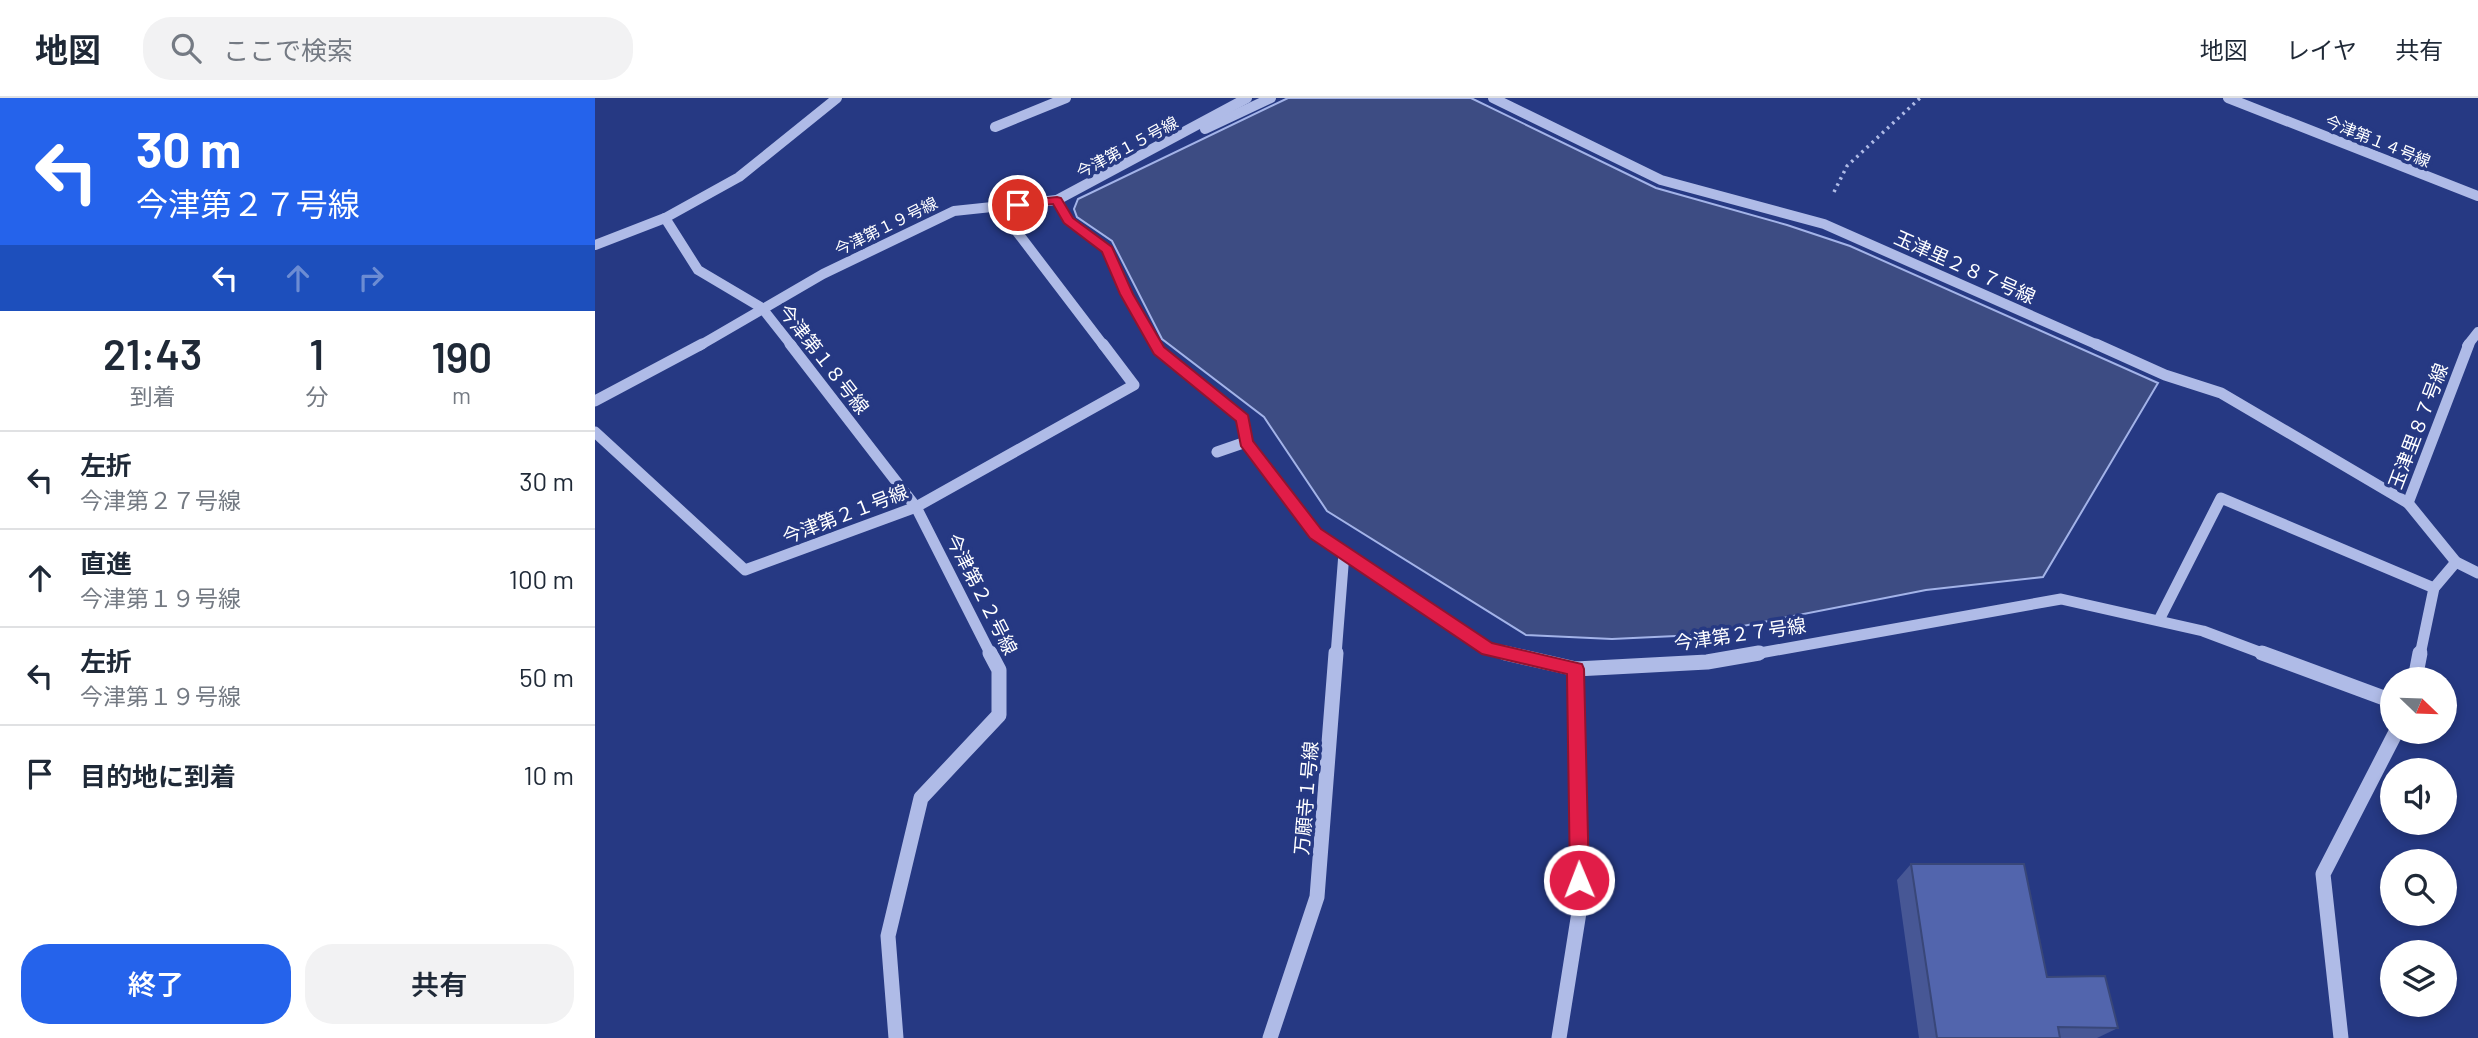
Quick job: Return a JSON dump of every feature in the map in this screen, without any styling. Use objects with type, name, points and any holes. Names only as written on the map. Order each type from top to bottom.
[{"type":"street","points":[[595,246],[665,218],[739,177],[837,98]]},
{"type":"street","points":[[995,127],[1066,98]]},
{"type":"street","name":"今津第１５号線","points":[[1057,200],[1247,98]]},
{"type":"street","points":[[1179,134],[1198,132],[1271,98]]},
{"type":"street","name":"玉津里２８７号線","points":[[1493,98],[1661,180],[1824,224],[2165,375],[2221,393],[2408,503]]},
{"type":"street","name":"今津第１４号線","points":[[2228,98],[2478,196]]},
{"type":"street","name":"今津第１９号線","points":[[595,401],[701,345],[823,274],[954,211],[1057,200]]},
{"type":"street","name":"今津第２７号線","points":[[1057,200],[1068,220],[1108,250],[1126,294],[1159,351],[1243,419],[1246,442],[1315,534],[1488,649],[1576,669],[1707,662],[2061,599],[2203,632],[2380,697]]},
{"type":"street","points":[[998,207],[1134,385]]},
{"type":"street","name":"今津第１８号線","points":[[665,218],[698,270],[762,308],[916,507]]},
{"type":"street","name":"玉津里８７号線","points":[[2456,562],[2408,503],[2466,348],[2478,332]]},
{"type":"street","name":"今津第２１号線","points":[[595,432],[745,570],[916,507],[1134,385]]},
{"type":"street","points":[[1217,452],[1246,442]]},
{"type":"street","points":[[2159,621],[2221,498],[2434,589]]},
{"type":"street","name":"今津第２２号線","points":[[896,1038],[888,936],[921,797],[999,715],[999,670],[916,507]]},
{"type":"street","name":"万願寺１号線","points":[[1270,1038],[1317,897],[1344,554]]},
{"type":"street","points":[[2418,667],[2434,589],[2456,562],[2478,573]]},
{"type":"street","points":[[1559,1038],[1580,906],[1576,669]]},
{"type":"street","points":[[2341,1038],[2323,874],[2390,744]]},
{"type":"path","points":[[1835,192],[1847,166],[1920,98]]},
{"type":"water","points":[[1288,98],[1471,98],[1656,188],[1850,246],[2158,383],[2043,577],[1926,590],[1697,635],[1612,639],[1526,635],[1327,511],[1264,417],[1162,339],[1112,241],[1077,217],[1074,209],[1078,199]]},
{"type":"building","points":[[1911,864],[2024,864],[2047,977],[2105,976],[2118,1028],[2058,1027],[2060,1038],[1937,1038]]},
{"type":"route","points":[[1018,205],[1057,200],[1068,220],[1108,250],[1126,294],[1159,351],[1243,419],[1246,442],[1315,534],[1488,649],[1576,669],[1579,880]]}]
